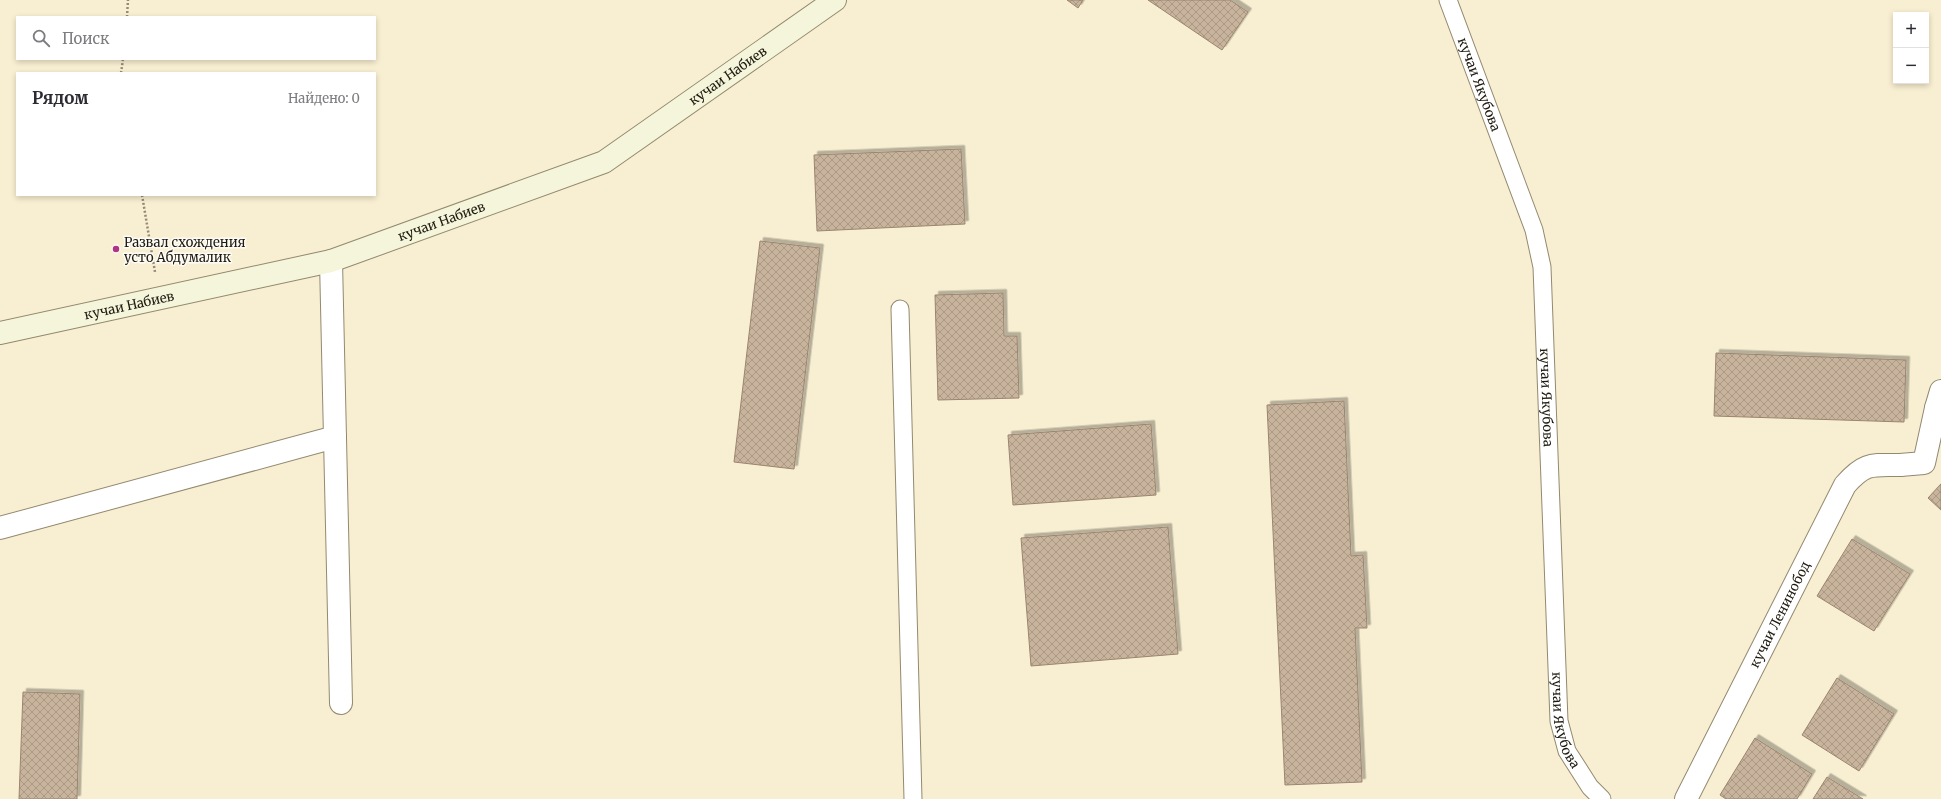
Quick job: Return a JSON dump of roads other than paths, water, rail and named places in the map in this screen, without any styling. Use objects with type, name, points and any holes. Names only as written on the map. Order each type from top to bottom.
[{"type":"main road","name":"кучаи Набиев","points":[[0,333],[331,261],[604,162],[836,0]]},
{"type":"street","points":[[331,261],[341,703]]},
{"type":"street","name":"кучаи Ленинобод","points":[[1686,799],[1845,485],[1857,472],[1871,465],[1924,463],[1939,403]]},
{"type":"street","points":[[0,528],[335,436]]},
{"type":"lane","name":"кучаи Якубова","points":[[1448,0],[1534,230],[1542,267],[1559,721],[1567,751],[1590,787],[1602,799]]},
{"type":"lane","points":[[900,309],[913,799]]},
{"type":"place","name":"Развал схождения усто Абдумалик","points":[[116,249]]}]
